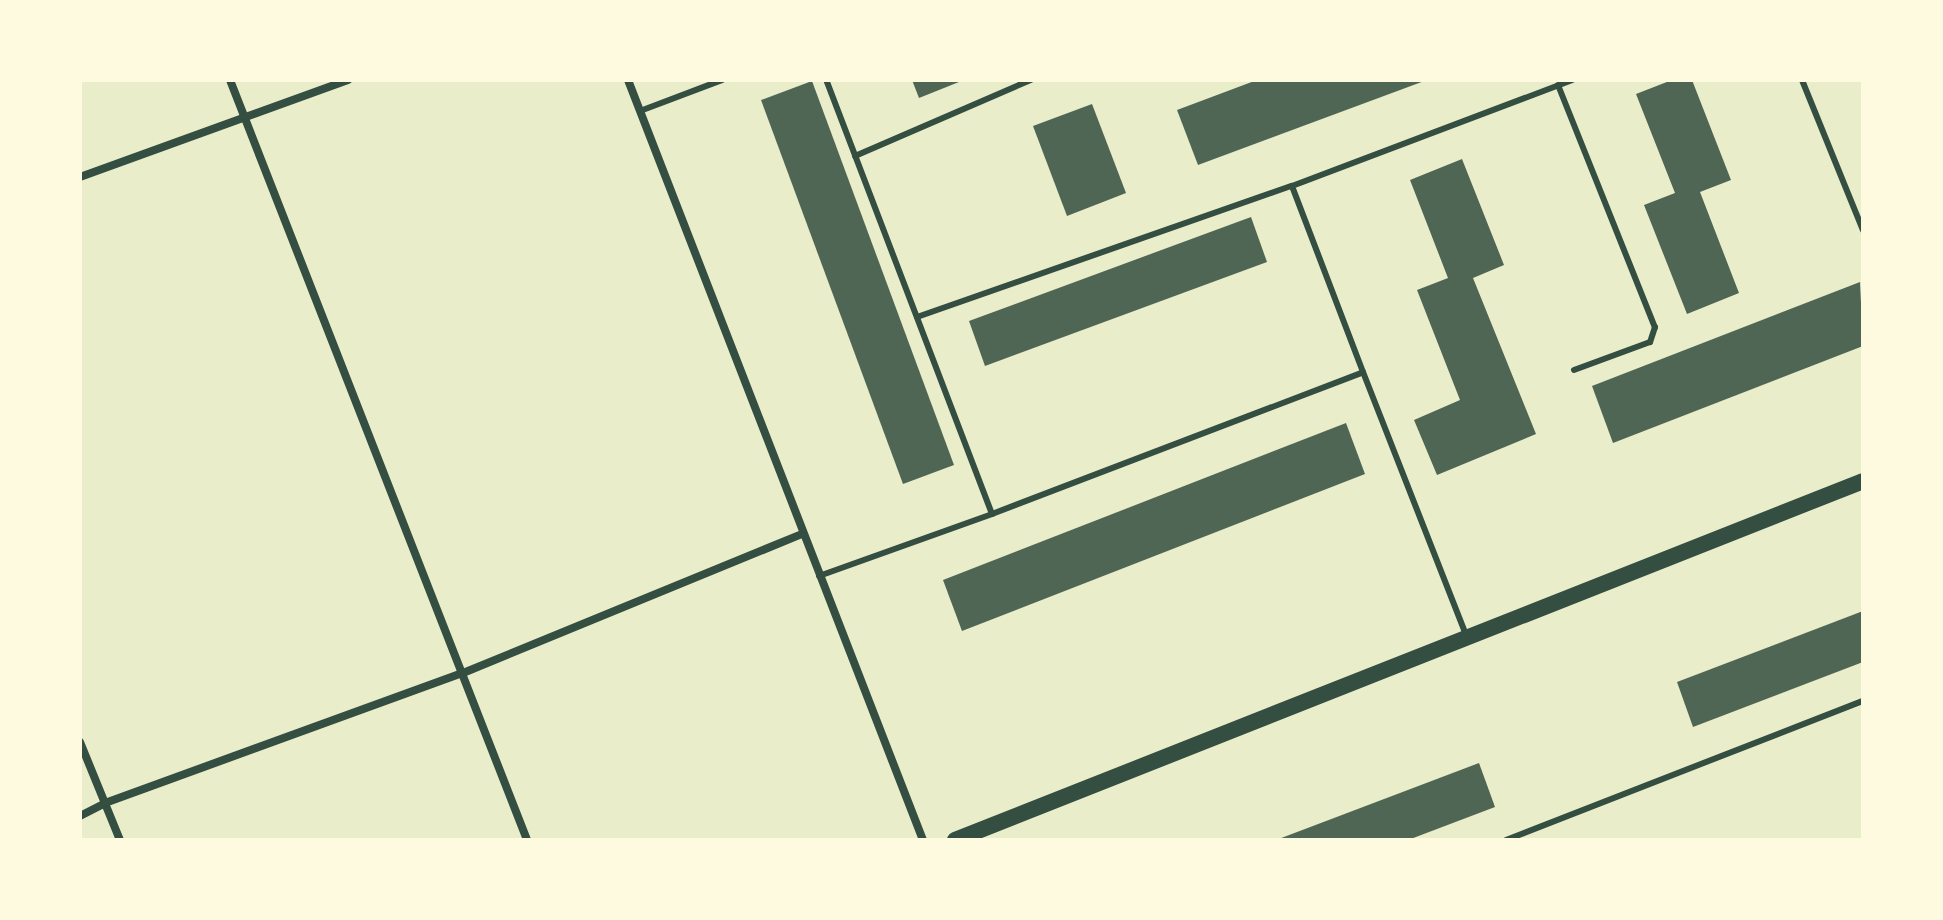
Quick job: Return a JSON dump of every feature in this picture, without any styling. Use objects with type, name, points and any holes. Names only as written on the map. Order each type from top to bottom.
[{"type":"main road","points":[[955,840],[1863,481]]},
{"type":"street","points":[[230,80],[527,840]]},
{"type":"street","points":[[80,177],[348,80]]},
{"type":"street","points":[[628,80],[923,840]]},
{"type":"street","points":[[80,816],[105,803],[463,673],[802,534]]},
{"type":"street","points":[[80,742],[120,840]]},
{"type":"lane","points":[[640,111],[722,80]]},
{"type":"lane","points":[[826,80],[992,514]]},
{"type":"lane","points":[[855,156],[1031,80]]},
{"type":"lane","points":[[917,317],[1292,186],[1572,80]]},
{"type":"lane","points":[[1802,80],[1863,230]]},
{"type":"lane","points":[[1558,85],[1655,327],[1650,342],[1574,370]]},
{"type":"lane","points":[[1292,186],[1467,638]]},
{"type":"lane","points":[[819,576],[992,514],[1363,372]]},
{"type":"lane","points":[[1506,840],[1863,701]]},
{"type":"building","points":[[912,80],[964,80],[919,98]]},
{"type":"building","points":[[1257,80],[1427,80],[1198,165],[1177,110]]},
{"type":"building","points":[[1672,80],[1692,80],[1731,180],[1700,192],[1739,293],[1687,314],[1644,205],[1675,193],[1636,94]]},
{"type":"building","points":[[812,81],[954,465],[903,484],[761,100]]},
{"type":"building","points":[[1092,104],[1126,193],[1067,216],[1033,126]]},
{"type":"building","points":[[1462,159],[1504,265],[1473,278],[1536,434],[1437,475],[1414,420],[1460,400],[1417,290],[1448,278],[1410,180]]},
{"type":"building","points":[[1251,217],[1267,262],[985,366],[969,321]]},
{"type":"building","points":[[1860,282],[1863,346],[1613,443],[1592,386]]},
{"type":"building","points":[[1346,423],[1365,474],[962,631],[943,580]]},
{"type":"building","points":[[1863,611],[1863,662],[1693,727],[1677,682]]},
{"type":"building","points":[[1479,763],[1495,807],[1408,840],[1276,840]]}]
